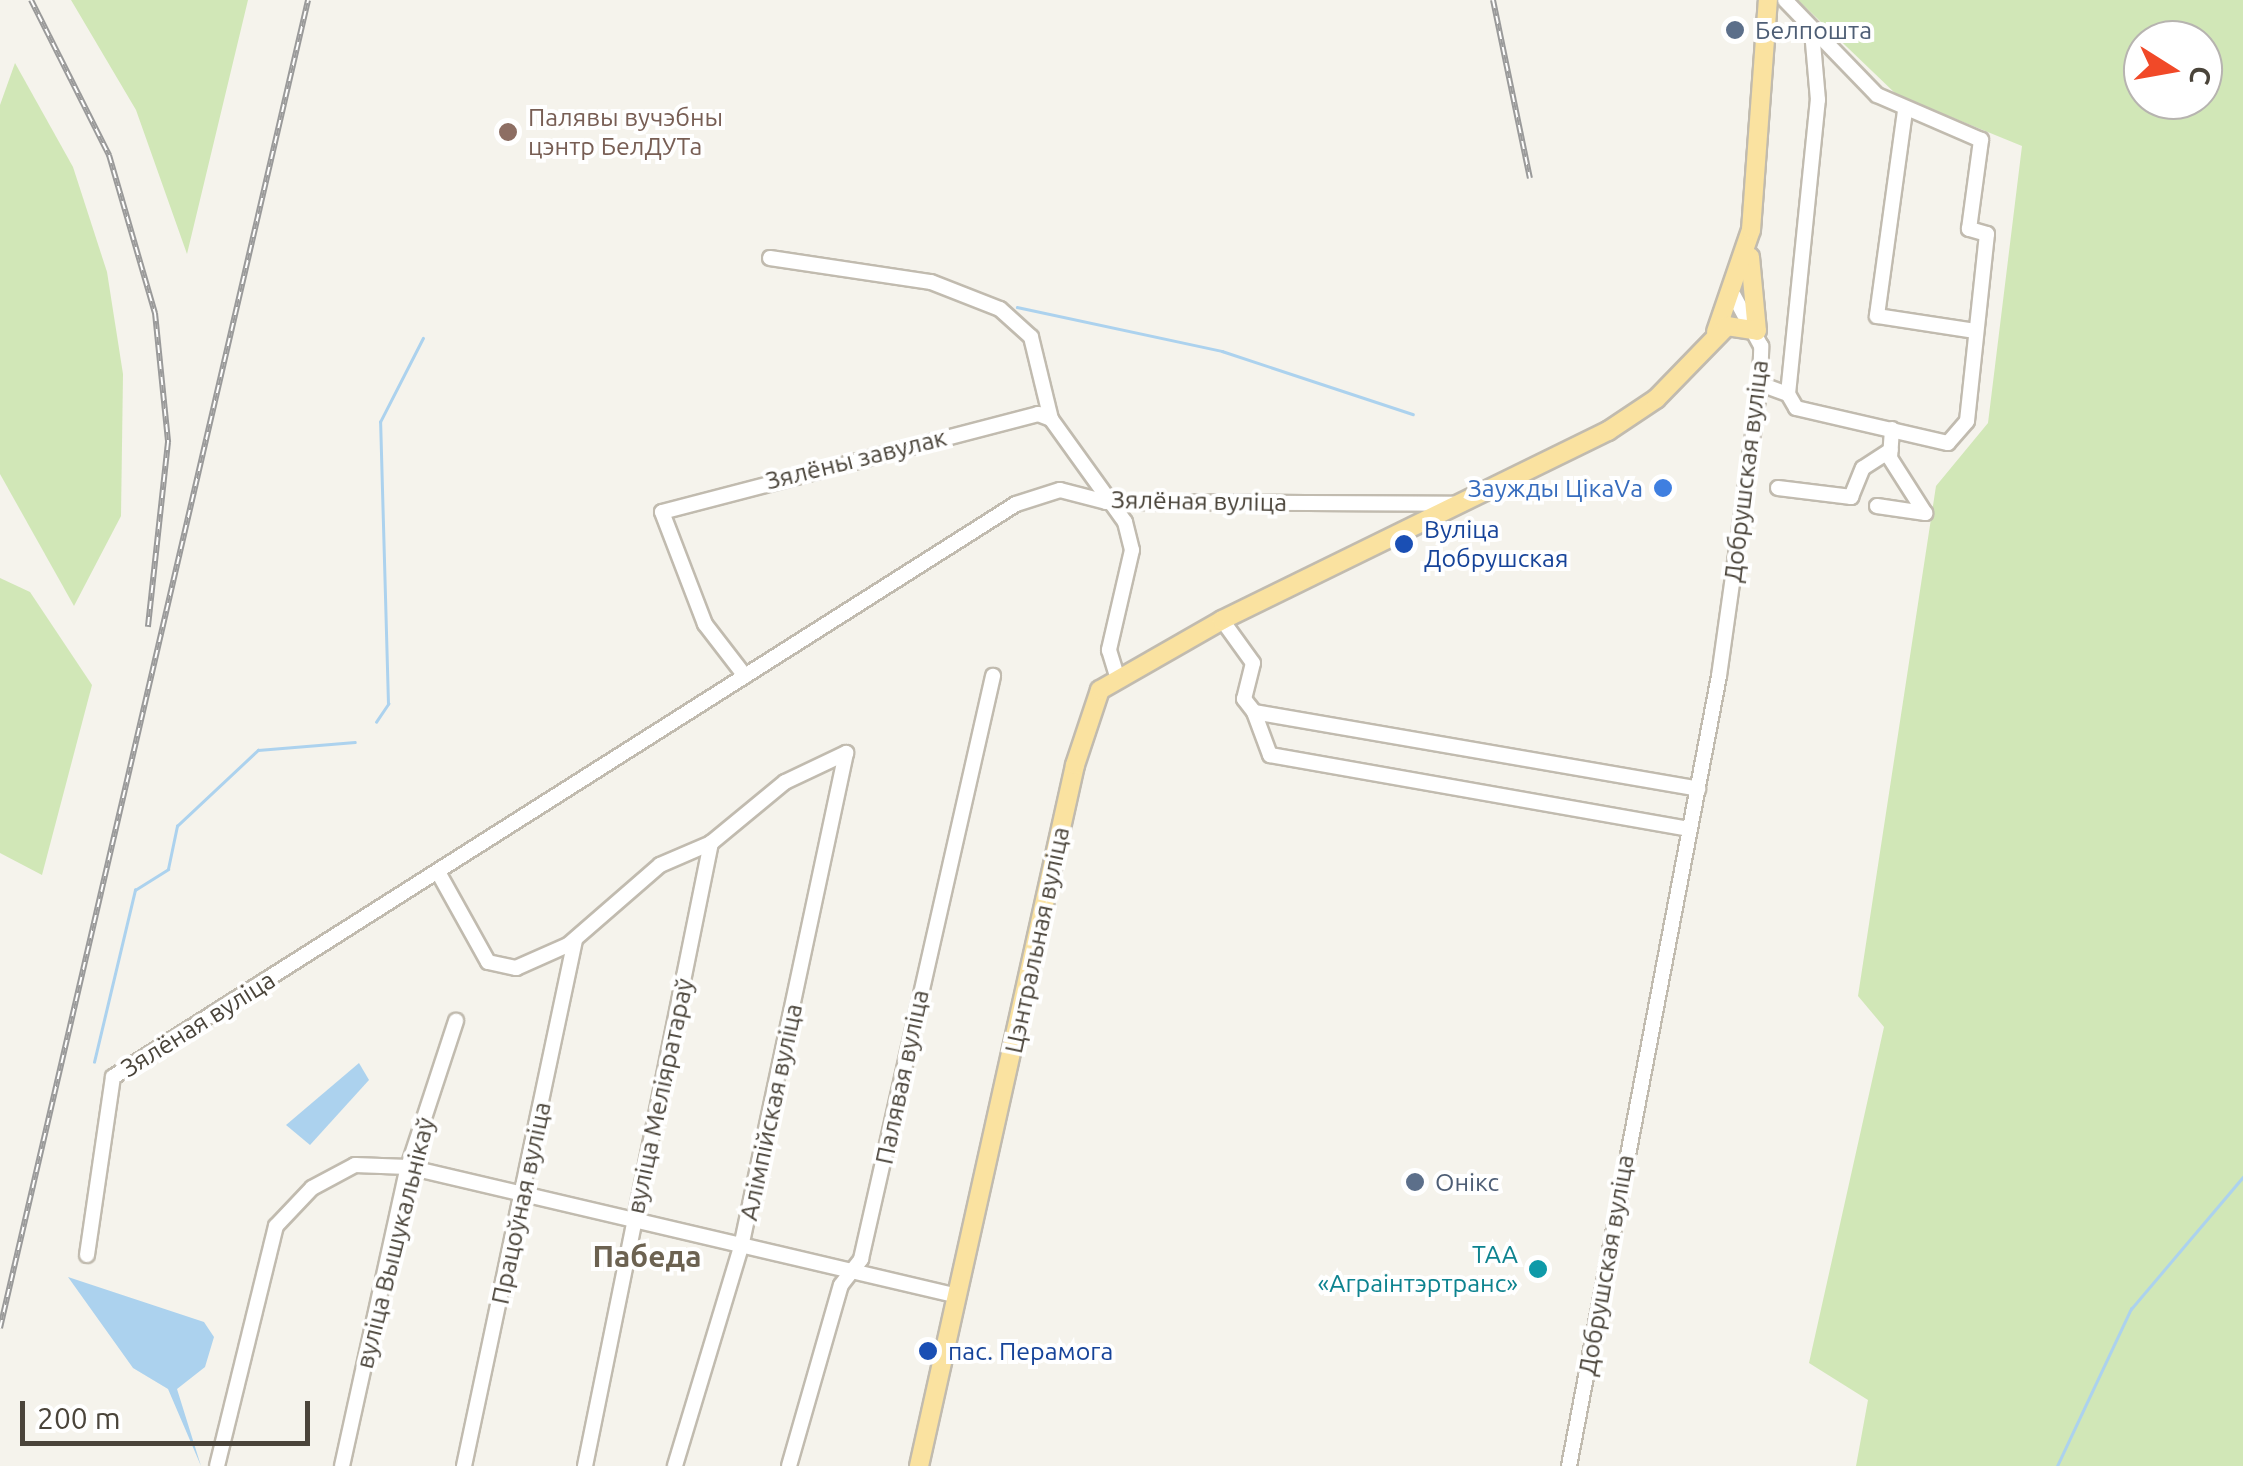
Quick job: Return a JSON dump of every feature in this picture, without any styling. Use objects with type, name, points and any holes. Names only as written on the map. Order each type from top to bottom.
[{"type":"main road","points":[[1712,339],[1739,324],[1757,331],[1751,230],[1768,0]]},
{"type":"main road","points":[[1734,296],[1751,230]]},
{"type":"main road","name":"Цэнтральная вуліца","points":[[918,1466],[1091,708],[1117,676],[1346,558],[1467,504],[1639,412],[1712,339],[1734,296]]},
{"type":"street","points":[[1785,0],[1812,31],[1905,111],[1981,140],[1969,230],[1988,234],[1967,421],[1948,443],[1796,408],[1788,394],[1818,100],[1812,31]]},
{"type":"street","points":[[1905,111],[1878,316],[1975,331]]},
{"type":"street","points":[[770,258],[931,282],[1000,308],[1032,337],[1051,419],[1106,502],[1132,550],[1109,650],[1117,676]]},
{"type":"street","name":"Добрушская вуліца","points":[[1570,1466],[1698,789],[1760,384],[1757,331],[1734,296]]},
{"type":"street","points":[[1760,384],[1788,394]]},
{"type":"street","name":"Зялёны завулак","points":[[745,676],[705,624],[662,512],[1023,415],[1051,419]]},
{"type":"street","points":[[1877,506],[1925,513],[1891,450],[1892,429]]},
{"type":"street","points":[[1778,488],[1851,497],[1863,468],[1891,450]]},
{"type":"street","name":"Зялёная вуліца","points":[[87,1256],[105,1180],[109,1080],[1016,504],[1060,490],[1106,502],[1467,504]]},
{"type":"street","points":[[1222,620],[1253,663],[1244,698],[1254,712],[1270,755],[1688,829]]},
{"type":"street","name":"Палявая вуліца","points":[[789,1466],[840,1285],[855,1269],[993,676]]},
{"type":"street","points":[[1254,712],[1698,789]]},
{"type":"street","name":"Алімпійская вуліца","points":[[674,1466],[741,1247],[846,754],[785,782],[711,844]]},
{"type":"street","points":[[438,872],[488,962],[516,968],[575,940],[660,865],[711,844]]},
{"type":"street","name":"вуліца Меліяратараў","points":[[585,1466],[711,844]]},
{"type":"street","name":"Працоўная вуліца","points":[[464,1466],[525,1195],[575,940]]},
{"type":"street","name":"вуліца Вышукальнікаў","points":[[342,1466],[408,1167],[456,1022]]},
{"type":"street","points":[[217,1466],[276,1226],[337,1170],[408,1167],[633,1226],[855,1269],[958,1296]]},
{"type":"green space","points":[[71,0],[248,0],[187,254],[136,110]]},
{"type":"green space","points":[[1798,0],[2243,0],[2243,1466],[1856,1466],[1868,1400],[1809,1363],[1884,1027],[1858,996],[1936,486],[1988,423],[2022,146],[1897,95]]},
{"type":"green space","points":[[15,63],[73,167],[107,272],[123,374],[121,516],[74,606],[0,474],[0,105]]},
{"type":"green space","points":[[0,578],[30,592],[92,685],[42,875],[0,853]]},
{"type":"water","points":[[359,1063],[369,1080],[310,1145],[286,1125]]},
{"type":"water","points":[[68,1277],[204,1322],[214,1337],[205,1367],[177,1389],[201,1466],[168,1389],[133,1368]]},
{"type":"waterway","points":[[1017,307],[1222,351],[1413,414]]},
{"type":"waterway","points":[[376,722],[388,704],[380,422],[423,338]]},
{"type":"waterway","points":[[94,1062],[135,890],[168,869],[177,826],[258,750],[355,742]]},
{"type":"waterway","points":[[2057,1466],[2131,1309],[2243,1177]]},
{"type":"railway","points":[[31,0],[109,155],[155,313],[168,442],[148,627]]},
{"type":"railway","points":[[0,1328],[308,0]]},
{"type":"railway","points":[[1493,0],[1530,178]]},
{"type":"place","name":"Белпошта","points":[[1735,30]]},
{"type":"place","name":"Палявы вучэбны цэнтр БелДУТа","points":[[508,132]]},
{"type":"place","name":"Заужды ЦікаVа","points":[[1663,488]]},
{"type":"place","name":"Вуліца Добрушская","points":[[1404,544]]},
{"type":"place","name":"Онікс","points":[[1415,1182]]},
{"type":"place","name":"ТАА «Аграінтэртранс»","points":[[1538,1269]]},
{"type":"place","name":"пас. Перамога","points":[[928,1351]]},
{"type":"district","name":"Пабеда","points":[[647,1256]]}]
